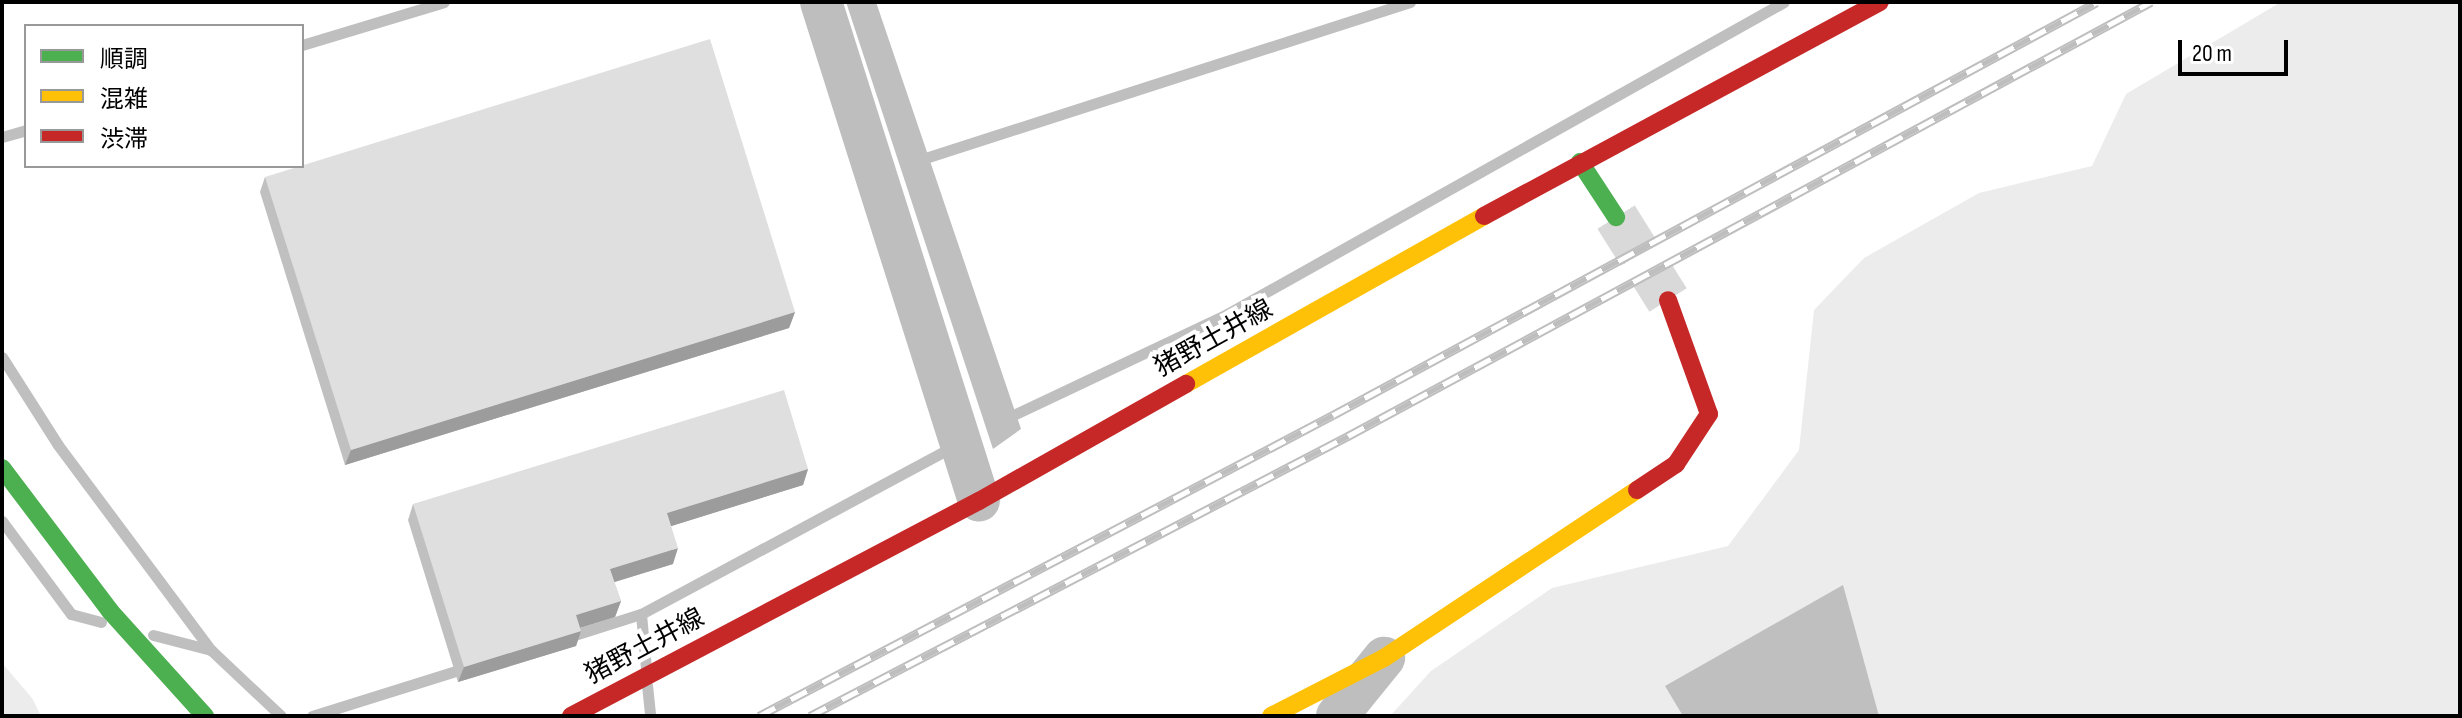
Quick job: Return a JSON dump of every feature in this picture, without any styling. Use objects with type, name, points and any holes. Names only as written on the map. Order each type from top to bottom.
[{"type":"main road","name":"猪野土井線","points":[[571,716],[979,501],[1580,162],[1880,2]]},
{"type":"main road","points":[[1580,162],[1616,217]]},
{"type":"main road","points":[[1271,716],[1384,658],[1676,464],[1709,414],[1668,300]]},
{"type":"main road","points":[[2,468],[110,611],[205,716]]},
{"type":"street","points":[[821,2],[979,501]]},
{"type":"street","points":[[1337,716],[1384,658]]},
{"type":"shaded area","points":[[846,2],[876,2],[1021,429],[993,449]]},
{"type":"shaded area","points":[[2281,2],[2460,2],[2460,716],[1390,716],[1431,671],[1552,588],[1728,546],[1799,450],[1814,310],[1864,258],[1979,193],[2092,166],[2126,94]]},
{"type":"shaded area","points":[[1843,585],[1879,716],[1683,716],[1665,686]]},
{"type":"shaded area","points":[[2,663],[32,698],[41,716],[2,716]]},
{"type":"building","points":[[710,39],[795,312],[351,450],[265,177],[304,168],[304,165]]},
{"type":"building","points":[[784,390],[808,469],[667,513],[678,548],[610,569],[621,601],[576,615],[581,631],[464,667],[413,504]]},
{"type":"waterway","points":[[304,44],[444,2]]},
{"type":"waterway","points":[[916,161],[1410,2]]},
{"type":"waterway","points":[[1005,419],[1227,314],[1784,2]]},
{"type":"waterway","points":[[2,137],[24,131]]},
{"type":"waterway","points":[[2,357],[58,445],[211,650],[281,716]]},
{"type":"waterway","points":[[646,668],[641,614],[953,447]]},
{"type":"waterway","points":[[2,521],[71,614],[101,622]]},
{"type":"waterway","points":[[568,637],[641,614]]},
{"type":"waterway","points":[[153,635],[211,650]]},
{"type":"waterway","points":[[312,716],[468,667]]},
{"type":"waterway","points":[[647,685],[650,716]]},
{"type":"tunnel","points":[[1616,217],[1668,300]]},
{"type":"railway","points":[[759,716],[1333,415],[2097,2]]},
{"type":"railway","points":[[810,716],[1348,436],[2151,2]]},
{"type":"traffic: fast","points":[[1580,162],[1616,217]]},
{"type":"traffic: fast","points":[[2,468],[110,611],[205,716]]},
{"type":"traffic: slow","points":[[1186,384],[1484,216]]},
{"type":"traffic: slow","points":[[1271,716],[1384,658],[1637,490]]},
{"type":"traffic: jam","points":[[1484,216],[1880,2]]},
{"type":"traffic: jam","points":[[1637,490],[1676,464],[1709,414],[1668,300]]},
{"type":"traffic: jam","points":[[571,716],[979,501],[1186,384]]}]
